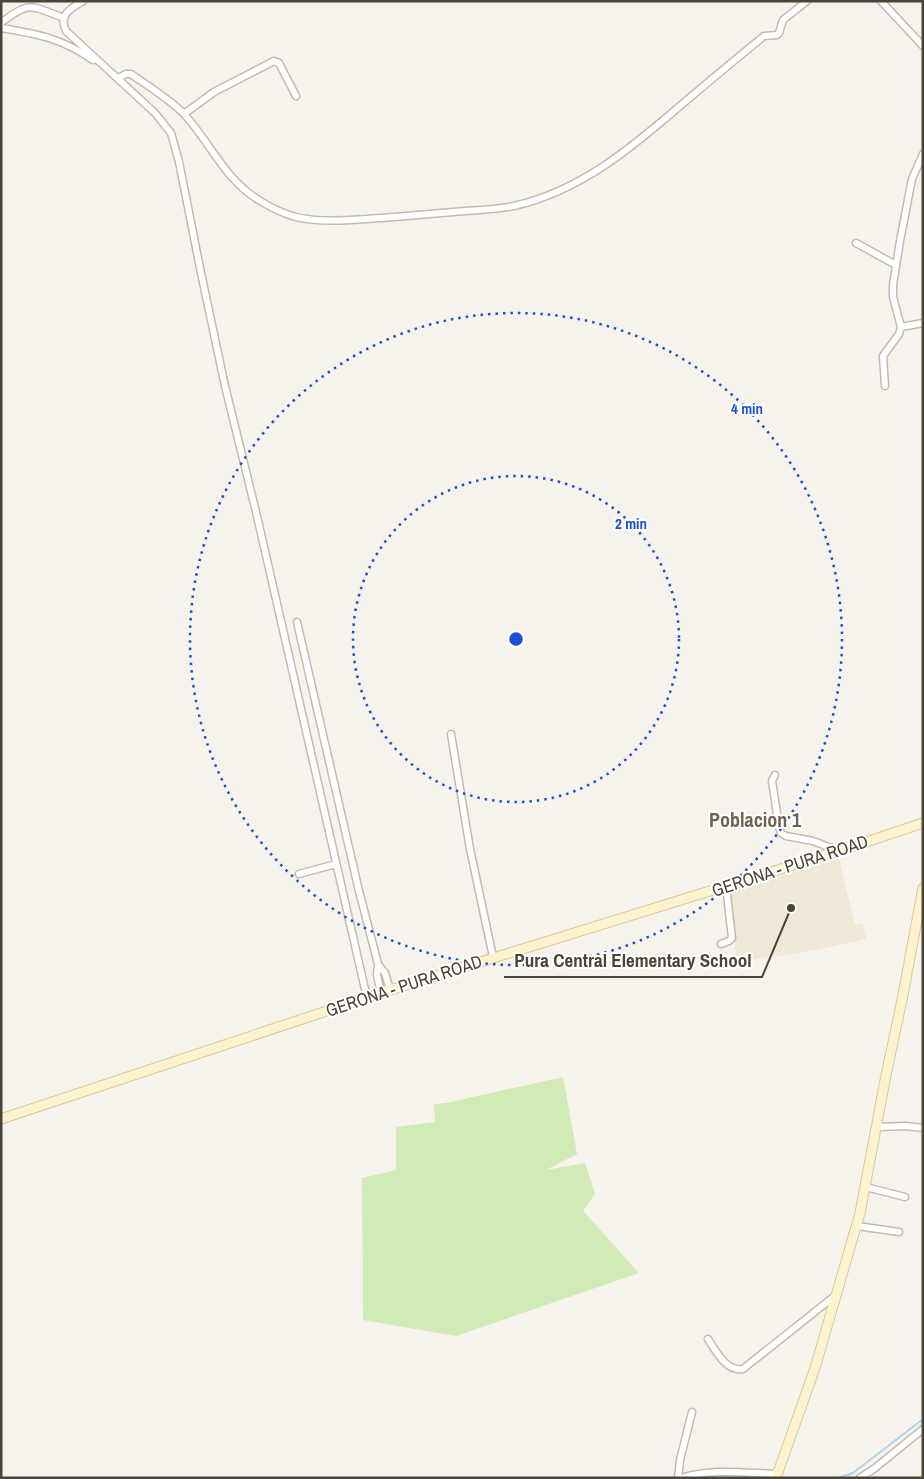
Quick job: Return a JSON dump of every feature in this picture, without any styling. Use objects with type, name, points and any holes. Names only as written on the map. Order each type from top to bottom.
[{"type":"main road","name":"GERONA - PURA ROAD","points":[[1,1120],[493,957],[839,851],[923,823]]},
{"type":"main road","points":[[777,1476],[815,1368],[857,1226],[866,1188],[923,888]]},
{"type":"street","points":[[83,1],[69,10],[64,18],[66,30],[154,113],[171,133],[179,162],[225,386],[257,516],[367,998]]},
{"type":"street","points":[[118,78],[131,74],[165,98],[184,114],[243,190],[280,212],[298,218],[322,220],[498,209],[536,200],[564,189],[603,168],[646,135],[764,36],[777,35],[783,20],[807,1]]},
{"type":"street","points":[[881,1],[923,46]]},
{"type":"street","points":[[1,24],[23,4],[33,3],[64,18]]},
{"type":"street","points":[[1,28],[53,38],[106,66]]},
{"type":"street","points":[[184,114],[214,92],[274,61],[279,63],[296,96]]},
{"type":"street","points":[[885,386],[883,356],[899,334],[901,326],[893,297],[896,265],[912,179],[923,154]]},
{"type":"street","points":[[856,243],[896,265]]},
{"type":"street","points":[[901,326],[923,323]]},
{"type":"street","points":[[297,622],[359,891],[378,964],[385,973],[386,992]]},
{"type":"street","points":[[451,734],[470,849],[493,957]]},
{"type":"street","points":[[774,775],[772,781],[781,833],[786,836],[812,840],[839,851]]},
{"type":"street","points":[[299,874],[336,864]]},
{"type":"street","points":[[721,944],[732,938],[726,886]]},
{"type":"street","points":[[877,1126],[923,1128]]},
{"type":"street","points":[[866,1188],[905,1197]]},
{"type":"street","points":[[857,1226],[898,1232]]},
{"type":"street","points":[[708,1339],[726,1363],[738,1370],[743,1369],[837,1294]]},
{"type":"street","points":[[692,1412],[680,1460],[680,1478],[694,1474],[717,1472],[777,1476]]},
{"type":"street","points":[[860,1478],[923,1430]]},
{"type":"shaded area","points":[[839,859],[855,925],[863,923],[866,939],[816,950],[737,962],[728,892]]},
{"type":"green space","points":[[563,1077],[577,1154],[546,1170],[585,1163],[595,1194],[583,1211],[639,1273],[456,1336],[363,1320],[362,1178],[396,1170],[396,1127],[435,1122],[434,1104]]},
{"type":"waterway","points":[[838,1478],[853,1473],[923,1419]]},
{"type":"place","name":"Pura Central Elementary School","points":[[791,908]]},
{"type":"district","name":"Poblacion 1","points":[[755,820]]}]
